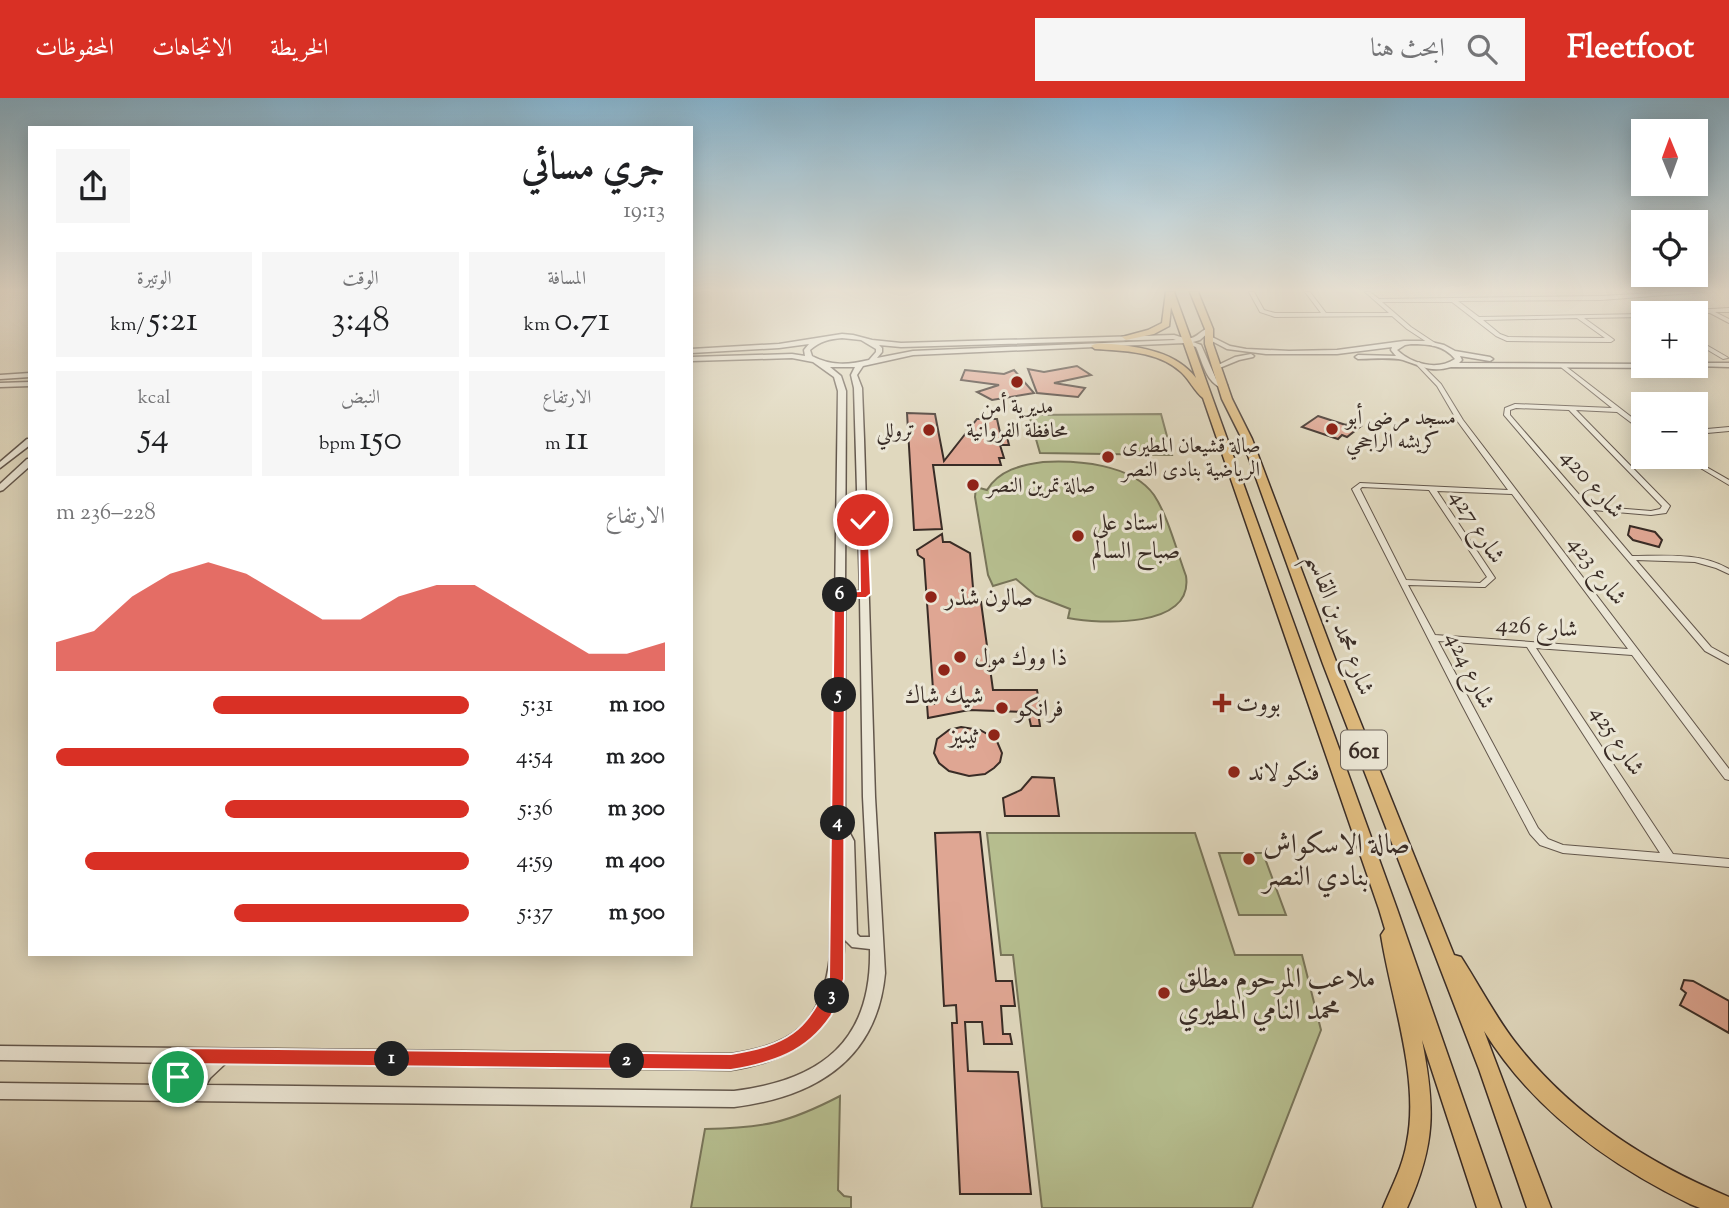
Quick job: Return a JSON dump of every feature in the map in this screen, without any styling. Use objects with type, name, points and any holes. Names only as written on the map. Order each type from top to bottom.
[{"type":"main road","name":"شارع محمد بن القاسم","points":[[1189,344],[1388,909],[1489,1208]]},
{"type":"main road","name":"شارع محمد بن القاسم","points":[[1209,344],[1230,405],[1244,431],[1330,664],[1441,945],[1539,1208]]},
{"type":"main road","points":[[1095,346],[1136,350],[1169,360],[1184,369],[1194,385],[1208,398]]},
{"type":"main road","points":[[1388,909],[1393,958],[1418,1067],[1422,1118],[1415,1167],[1395,1208]]},
{"type":"main road","points":[[1441,945],[1515,1059],[1564,1110],[1609,1144],[1657,1174],[1728,1208]]},
{"type":"street","points":[[693,351],[794,344]]},
{"type":"street","points":[[0,1053],[731,1062],[769,1055],[794,1042],[815,1024],[832,995],[838,957],[842,391],[836,376],[817,362],[807,350],[814,344]]},
{"type":"street","points":[[0,1091],[734,1099],[785,1091],[808,1081],[847,1050],[861,1031],[876,990],[877,943],[870,809],[866,594],[858,388],[855,375],[879,352],[876,344]]},
{"type":"street","points":[[892,344],[935,344]]},
{"type":"street","points":[[693,359],[792,356],[840,366],[913,353],[1136,344]]},
{"type":"street","points":[[1194,344],[1199,346],[1213,380],[1224,387]]},
{"type":"street","points":[[1220,344],[1244,353],[1403,358],[1419,364],[1440,366],[1631,366]]},
{"type":"street","points":[[1217,367],[1244,353],[1342,351],[1398,344]]},
{"type":"street","points":[[1398,344],[1394,350],[1403,358]]},
{"type":"street","points":[[1433,344],[1454,353],[1490,359],[1631,359]]},
{"type":"street","points":[[1708,348],[1728,360]]},
{"type":"street","points":[[1452,365],[1459,360],[1454,353]]},
{"type":"street","points":[[1708,359],[1728,360]]},
{"type":"street","points":[[1708,364],[1728,360]]},
{"type":"street","name":"شارع 423","points":[[1419,364],[1438,385],[1460,421],[1729,776]]},
{"type":"street","points":[[1438,385],[1440,366]]},
{"type":"street","points":[[1564,367],[1631,420]]},
{"type":"street","points":[[0,377],[28,375]]},
{"type":"street","points":[[0,385],[28,384]]},
{"type":"street","name":"شارع 420","points":[[1618,410],[1516,406],[1507,409],[1507,415],[1590,508],[1708,649],[1729,661]]},
{"type":"street","points":[[1572,410],[1666,506],[1663,511],[1651,513],[1590,508]]},
{"type":"street","points":[[1708,431],[1729,429]]},
{"type":"street","points":[[0,466],[28,443]]},
{"type":"street","points":[[0,488],[28,463]]},
{"type":"street","points":[[1705,469],[1729,483]]},
{"type":"street","name":"شارع 424","points":[[1514,492],[1357,486],[1468,710],[1534,831],[1544,842],[1563,849],[1729,863]]},
{"type":"street","name":"شارع 427","points":[[1403,582],[1482,585],[1491,578],[1432,489]]},
{"type":"street","points":[[1632,558],[1702,561],[1720,565],[1729,572]]},
{"type":"street","points":[[840,595],[866,594]]},
{"type":"street","name":"شارع 426","points":[[1434,638],[1636,652]]},
{"type":"street","name":"شارع 425","points":[[1530,645],[1670,859]]},
{"type":"street","points":[[838,824],[848,841],[850,936],[858,943],[877,943]]},
{"type":"street","points":[[168,1091],[178,1077],[181,1056]]},
{"type":"street","points":[[193,1092],[205,1073],[222,1057]]},
{"type":"green space","points":[[1161,414],[1172,455],[1040,453],[1029,415]]},
{"type":"green space","points":[[1043,462],[1087,463],[1118,470],[1132,476],[1154,495],[1168,524],[1186,576],[1184,593],[1175,606],[1142,619],[1082,620],[1068,618],[1070,609],[1036,596],[1016,579],[993,586],[988,575],[975,497],[976,487],[987,490],[1004,473]]},
{"type":"green space","name":"ملاعب المرحوم مطلق محمد النامي المطيري","points":[[987,833],[1195,833],[1235,955],[1302,955],[1321,1030],[1252,1208],[1042,1208],[1013,955],[1001,955]]},
{"type":"green space","points":[[1219,853],[1263,853],[1286,915],[1239,915]]},
{"type":"green space","points":[[840,1096],[838,1190],[844,1196],[851,1197],[851,1208],[691,1208],[705,1129],[775,1122]]},
{"type":"building","points":[[1077,366],[1091,375],[1054,383],[1085,388],[1078,397],[1037,393],[1028,369],[1044,372]]},
{"type":"building","points":[[965,370],[1004,374],[1014,370],[1034,393],[992,400],[977,392],[999,385],[961,380]]},
{"type":"building","points":[[907,413],[935,414],[944,461],[977,419],[997,419],[1001,437],[1007,437],[1009,445],[1000,445],[1004,458],[999,458],[1001,465],[933,465],[942,529],[914,530]]},
{"type":"building","name":"مسجد مرضي أبو كريشه الراجحي","points":[[1318,416],[1346,425],[1349,422],[1361,426],[1347,437],[1342,435],[1338,439],[1302,427]]},
{"type":"building","points":[[1630,526],[1655,532],[1662,540],[1659,547],[1633,540],[1628,535]]},
{"type":"building","name":"ذا ووك مول","points":[[942,534],[943,542],[950,542],[970,553],[974,599],[981,602],[993,690],[1037,690],[1041,712],[1038,712],[1040,726],[1031,726],[1028,712],[969,710],[928,718],[927,704],[934,704],[924,559],[918,555],[917,550]]},
{"type":"building","name":"ذا ووك مول","points":[[961,727],[980,730],[996,739],[1002,753],[1000,762],[985,774],[969,776],[949,771],[939,763],[934,753],[937,739],[949,730]]},
{"type":"building","points":[[1032,777],[1054,778],[1059,816],[1005,816],[1003,798],[1021,790]]},
{"type":"building","points":[[980,832],[996,981],[1012,981],[1015,1006],[1001,1006],[1003,1034],[1010,1034],[1012,1044],[984,1044],[982,1022],[965,1022],[968,1071],[1018,1072],[1031,1194],[960,1194],[952,1023],[957,1023],[956,1005],[944,1006],[935,833]]},
{"type":"building","points":[[1684,980],[1693,981],[1729,1001],[1729,1033],[1680,1005],[1686,993],[1681,989]]},
{"type":"place","name":"مديرية أمن محافظة الفروانية","points":[[1017,382]]},
{"type":"place","name":"مسجد مرضي أبو كريشه الراجحي","points":[[1332,429]]},
{"type":"place","name":"تروللي","points":[[929,430]]},
{"type":"place","name":"صالة قشيعان المطيرى الرياضية بنادى النصر","points":[[1108,457]]},
{"type":"place","name":"صالة تمرين النصر","points":[[973,485]]},
{"type":"place","name":"استاد علي صباح السالم","points":[[1078,536]]},
{"type":"place","name":"صالون شذر","points":[[931,597]]},
{"type":"place","name":"ذا ووك مول","points":[[960,657]]},
{"type":"place","name":"شيك شاك","points":[[944,670]]},
{"type":"place","name":"بووت","points":[[1222,703]]},
{"type":"place","name":"فرانكو","points":[[1002,708]]},
{"type":"place","name":"ثينيز","points":[[994,735]]},
{"type":"place","name":"فنكو لاند","points":[[1234,772]]},
{"type":"place","name":"صالة الاسكواش بنادي النصر","points":[[1249,859]]},
{"type":"place","name":"ملاعب المرحوم مطلق محمد النامي المطيري","points":[[1164,993]]},
{"type":"route","points":[[178,1077],[181,1056],[731,1062],[769,1055],[802,1037],[825,1010],[836,979],[840,595],[866,594],[863,520]]}]
